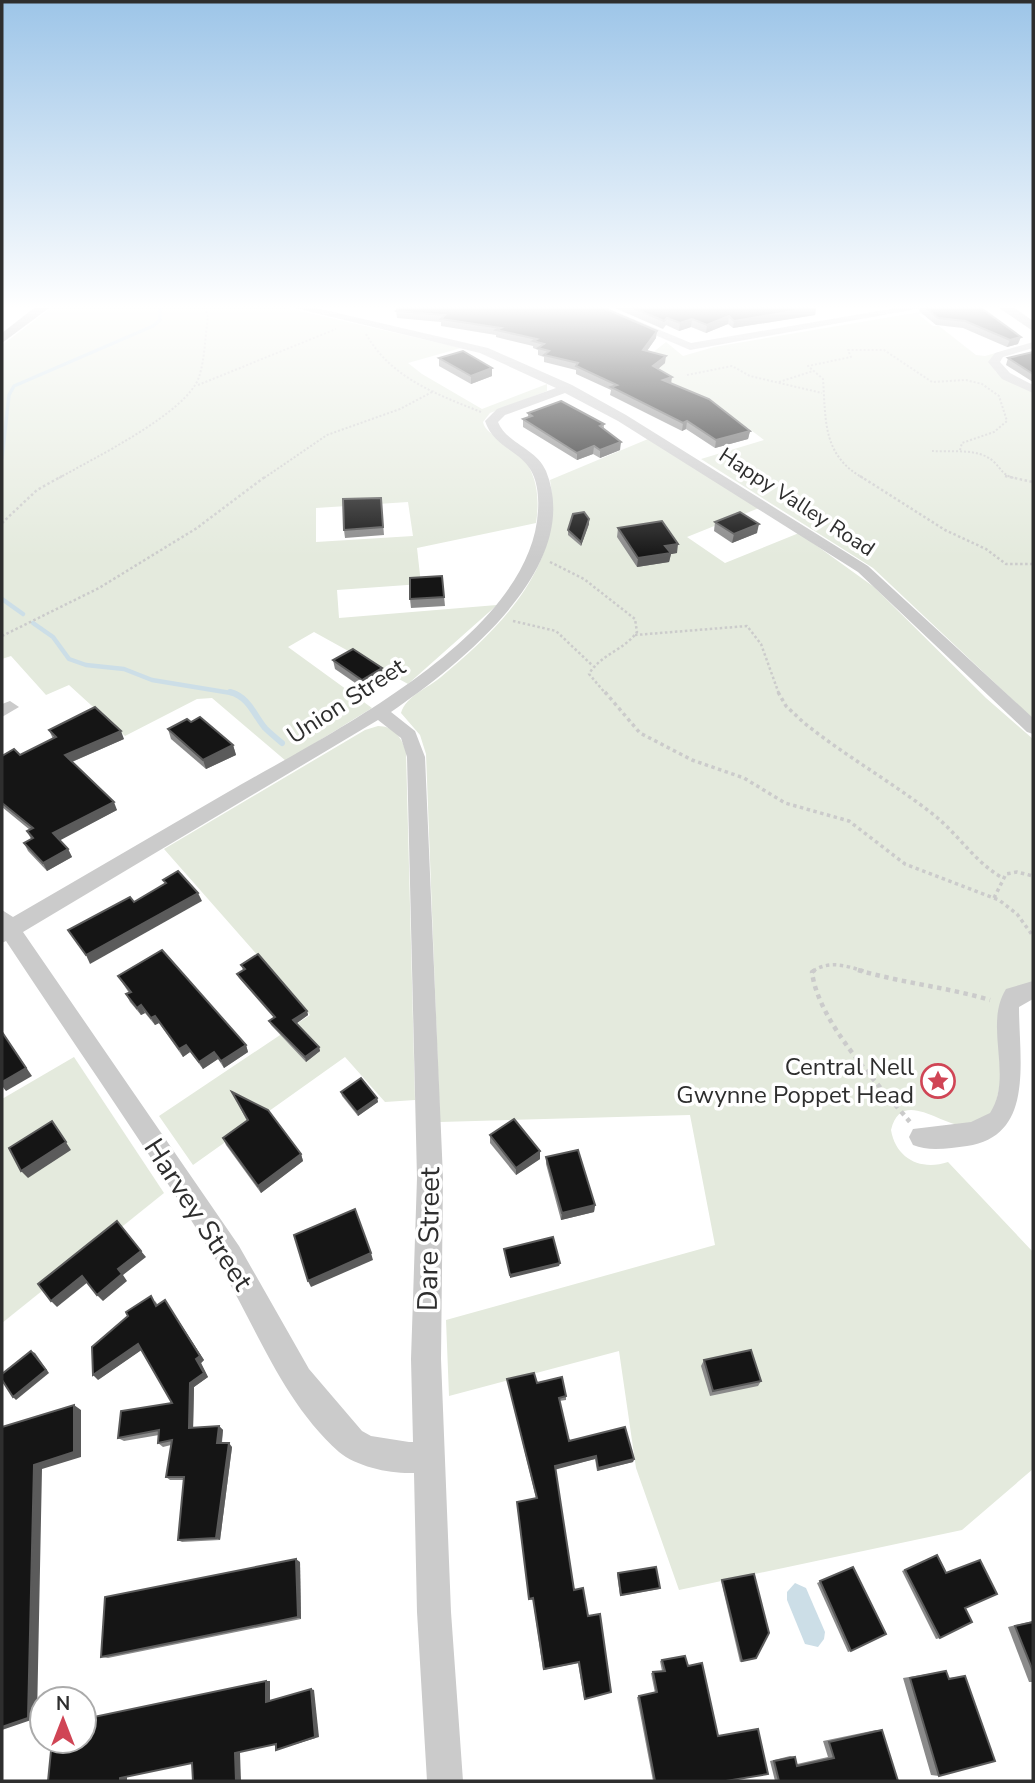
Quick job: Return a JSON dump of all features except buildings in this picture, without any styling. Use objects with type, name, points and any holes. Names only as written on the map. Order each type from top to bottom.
[{"type":"street","points":[[495,416],[560,391]]},
{"type":"street","name":"Happy Valley Road","points":[[574,391],[676,450],[854,562],[883,585],[987,688],[1033,728]]},
{"type":"street","name":"Union Street","points":[[4,927],[379,712],[431,674],[494,617],[515,591],[536,554],[545,512],[541,474],[527,452],[494,430],[490,424],[495,416]]},
{"type":"street","name":"Dare Street","points":[[379,712],[409,735],[416,757],[430,1178],[426,1359],[434,1612],[445,1781]]},
{"type":"street","name":"Harvey Street","points":[[4,927],[229,1256],[298,1380],[323,1412],[351,1442],[367,1451],[409,1458],[429,1457]]},
{"type":"street","points":[[922,1137],[972,1134],[994,1127],[1003,1120],[1011,1089],[1019,997]]},
{"type":"path","points":[[2,523],[37,490],[145,429],[190,391]]},
{"type":"path","points":[[2,636],[99,588],[197,528],[288,460],[327,435],[400,409],[434,391]]},
{"type":"path","points":[[435,391],[495,416]]},
{"type":"path","points":[[814,391],[822,393],[827,439],[849,470],[889,492],[945,530],[986,550],[1006,564],[1033,564]]},
{"type":"path","points":[[960,450],[962,443],[994,432],[1007,421],[999,396],[992,391]]},
{"type":"path","points":[[932,451],[960,450],[988,457],[995,462],[1002,474],[1033,482]]},
{"type":"path","points":[[536,554],[584,579],[635,619],[635,635],[631,642],[593,666],[589,674],[640,733],[692,760],[744,778],[785,803],[841,817],[905,864],[994,898],[1017,914],[1033,936]]},
{"type":"path","points":[[494,617],[551,629],[593,666]]},
{"type":"path","points":[[635,635],[747,626],[755,632],[784,705],[818,733],[939,818],[1001,877]]},
{"type":"path","points":[[994,898],[1001,877],[1012,872],[1033,876]]},
{"type":"path","points":[[922,1137],[874,1077],[824,1007],[812,984],[812,972],[821,966],[839,964],[903,983],[1019,997]]},
{"type":"shaded area","points":[[2,391],[451,391],[482,409],[528,391],[546,391],[490,413],[483,422],[490,432],[524,459],[530,469],[538,500],[536,523],[417,548],[421,584],[337,590],[339,618],[497,605],[408,684],[314,632],[288,647],[372,708],[286,761],[212,698],[197,699],[125,736],[69,685],[46,695],[11,656],[2,659]],"holes":[[[408,502],[413,536],[316,542],[316,508]]]},
{"type":"shaded area","points":[[687,391],[1033,392],[1033,719],[873,568],[701,459],[764,440]]},
{"type":"shaded area","points":[[648,439],[759,508],[687,537],[725,563],[799,533],[874,587],[986,698],[1033,739],[1033,984],[1022,986],[993,1116],[962,1125],[912,1110],[903,1112],[896,1118],[891,1130],[898,1148],[911,1160],[928,1165],[948,1162],[1033,1252],[1033,1469],[962,1530],[679,1590],[636,1468],[619,1351],[449,1396],[446,1320],[715,1245],[690,1115],[440,1122],[426,754],[420,735],[401,713],[412,697],[464,658],[506,615],[524,592],[538,567],[548,540],[552,511],[550,480]]},
{"type":"shaded area","points":[[384,726],[396,733],[406,751],[415,1100],[385,1102],[345,1057],[193,1165],[159,1116],[310,1015],[164,849],[365,730]]},
{"type":"shaded area","points":[[74,1057],[164,1193],[2,1323],[2,1099]]},
{"type":"shaded area","points":[[795,1583],[806,1588],[825,1632],[818,1647],[805,1644],[787,1600],[787,1592]]},
{"type":"waterway","points":[[2,458],[11,391]]},
{"type":"waterway","points":[[2,599],[23,614]]},
{"type":"waterway","points":[[33,623],[53,637],[69,659],[86,665],[124,669],[152,680],[237,694]]},
{"type":"waterway","points":[[230,692],[237,694]]},
{"type":"waterway","points":[[237,694],[247,702],[265,728],[282,743]]},
{"type":"place","name":"Central Nell Gwynne Poppet Head","points":[[938,1081]]}]
